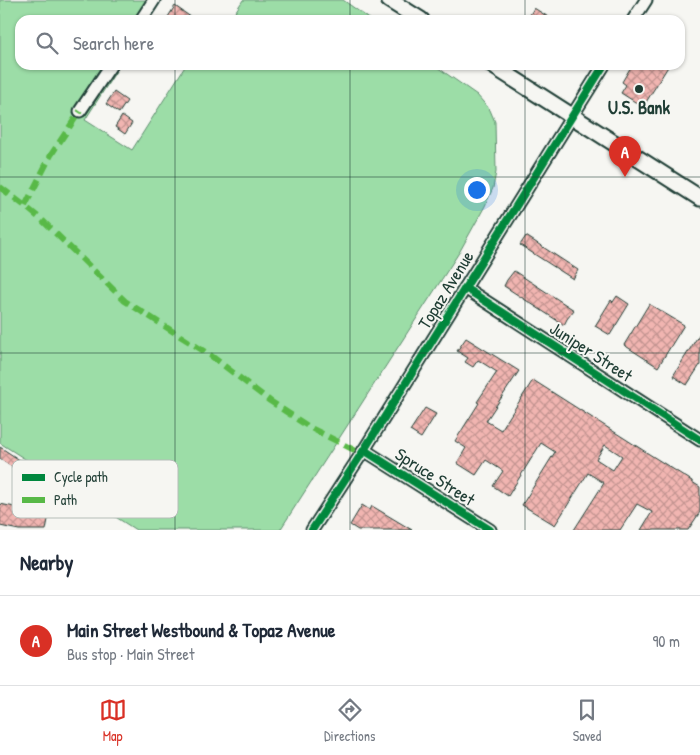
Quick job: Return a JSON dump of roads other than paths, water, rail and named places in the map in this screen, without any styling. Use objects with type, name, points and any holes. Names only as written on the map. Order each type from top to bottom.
[{"type":"main road","points":[[389,0],[413,15]]},
{"type":"main road","points":[[500,70],[700,198]]},
{"type":"street","points":[[144,15],[154,0]]},
{"type":"street","points":[[636,15],[646,0]]},
{"type":"street","points":[[80,111],[108,70]]},
{"type":"street","name":"Topaz Avenue","points":[[312,530],[364,450],[601,70]]},
{"type":"street","name":"Juniper Street","points":[[465,288],[700,440]]},
{"type":"street","name":"Spruce Street","points":[[364,450],[490,530]]},
{"type":"place","name":"U.S. Bank","points":[[639,89]]},
{"type":"place","name":"Main Street Westbound & Topaz Avenue","points":[[625,177]]}]
